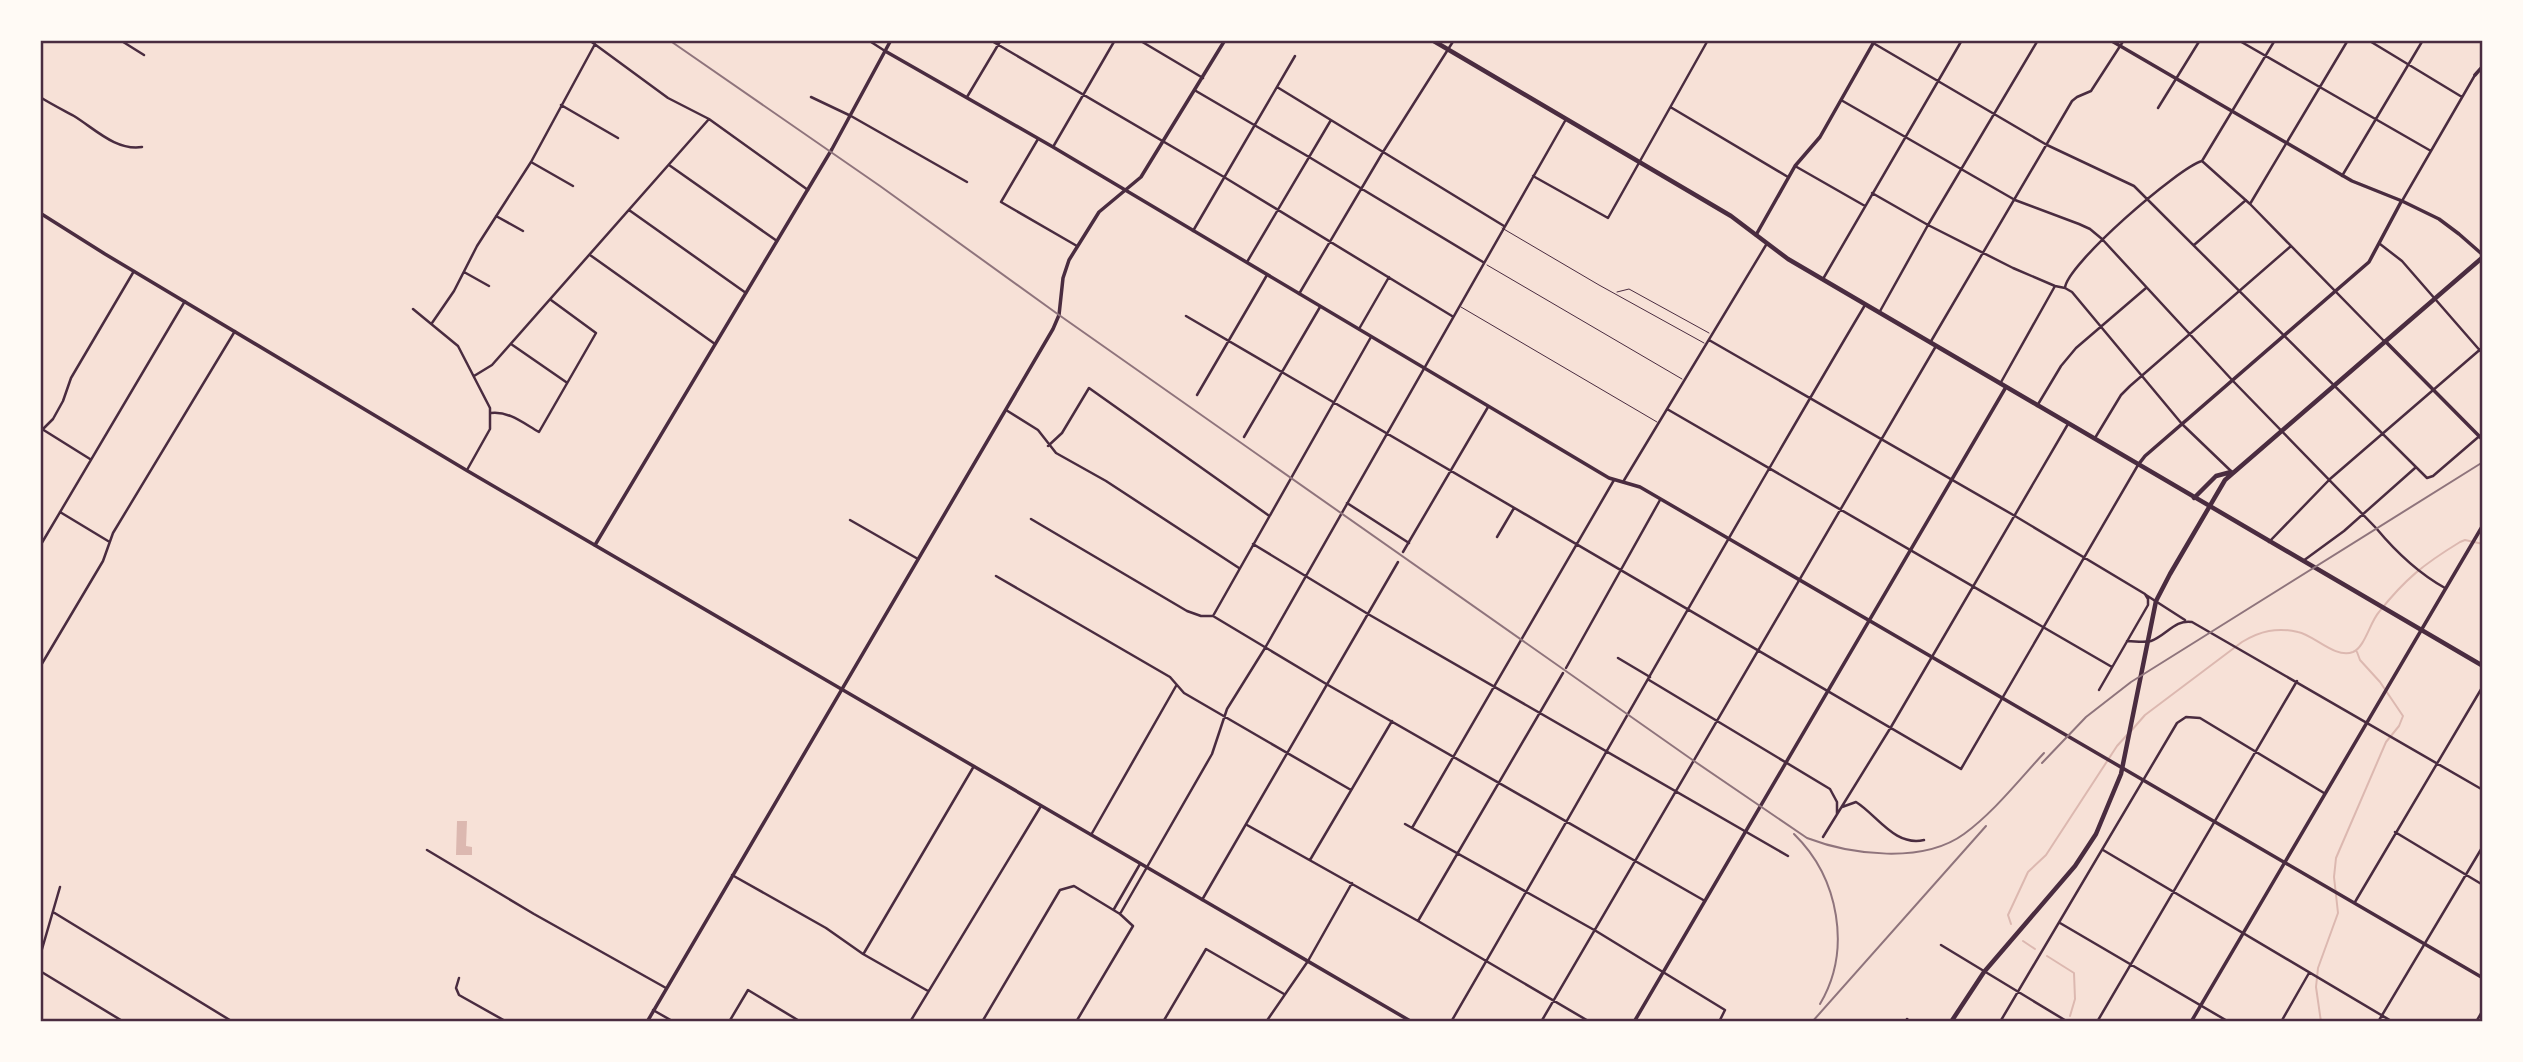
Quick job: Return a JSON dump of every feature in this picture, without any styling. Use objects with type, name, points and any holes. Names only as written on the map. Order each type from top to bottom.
[{"type":"main road","points":[[1432,40],[1731,216],[1767,244],[1879,313],[2483,666]]},
{"type":"main road","points":[[1951,1022],[1984,972],[2075,866],[2096,834],[2108,810],[2126,757],[2152,614],[2161,590],[2232,472],[2483,256]]},
{"type":"main road","points":[[2194,498],[2216,476],[2232,472]]},
{"type":"street","points":[[120,40],[144,55]]},
{"type":"street","points":[[589,40],[668,97],[709,119],[808,190]]},
{"type":"street","points":[[868,40],[1615,480],[1640,487],[2483,978]]},
{"type":"street","points":[[595,545],[808,190],[891,40]]},
{"type":"street","points":[[990,40],[1224,177],[1452,316]]},
{"type":"street","points":[[967,97],[1001,40]]},
{"type":"street","points":[[1053,147],[1115,40]]},
{"type":"street","points":[[1139,40],[1203,78]]},
{"type":"street","points":[[646,1022],[1056,323],[1066,269],[1077,246],[1099,212],[1141,177],[1225,40]]},
{"type":"street","points":[[1299,294],[1383,152],[1454,40]]},
{"type":"street","points":[[1533,176],[1608,218],[1708,40]]},
{"type":"street","points":[[1823,279],[1962,40]]},
{"type":"street","points":[[1879,313],[2038,40]]},
{"type":"street","points":[[2110,40],[2342,176],[2439,219],[2483,256]]},
{"type":"street","points":[[1930,343],[2072,101],[2091,91],[2124,40]]},
{"type":"street","points":[[2158,108],[2200,40]]},
{"type":"street","points":[[2238,40],[2431,151]]},
{"type":"street","points":[[2065,288],[2069,275],[2102,239],[2175,178],[2196,163],[2202,162],[2275,40]]},
{"type":"street","points":[[2250,204],[2348,40]]},
{"type":"street","points":[[2368,40],[2462,97]]},
{"type":"street","points":[[2342,176],[2423,40]]},
{"type":"street","points":[[1756,235],[1795,166],[1820,137],[1872,41],[2047,145],[2126,181],[2149,200],[2427,478],[2433,476],[2481,436],[2246,200],[2202,162]]},
{"type":"street","points":[[432,323],[531,162],[595,44]]},
{"type":"street","points":[[1193,231],[1295,56]]},
{"type":"street","points":[[1186,316],[1961,769],[2138,465],[2369,262],[2462,97],[2483,66]]},
{"type":"street","points":[[1277,87],[1503,227]]},
{"type":"street","points":[[1196,91],[1483,262]]},
{"type":"street","points":[[40,97],[94,132],[131,149],[142,147]]},
{"type":"street","points":[[811,97],[851,116],[967,182]]},
{"type":"street","points":[[1841,100],[2015,200],[2090,229],[2394,549],[2422,574],[2445,588]]},
{"type":"street","points":[[561,105],[618,138]]},
{"type":"street","points":[[1672,108],[1788,177]]},
{"type":"street","points":[[1120,914],[1212,754],[1225,716],[1567,118]]},
{"type":"street","points":[[474,376],[492,365],[709,119]]},
{"type":"street","points":[[1247,263],[1331,120]]},
{"type":"street","points":[[1038,139],[1002,202],[1077,246]]},
{"type":"street","points":[[531,162],[573,186]]},
{"type":"street","points":[[669,165],[777,241]]},
{"type":"street","points":[[1795,166],[1865,206]]},
{"type":"street","points":[[1872,193],[1928,225],[2055,286],[2065,288],[2078,298],[2182,424],[2232,472]]},
{"type":"street","points":[[2194,245],[2246,200]]},
{"type":"street","points":[[629,210],[746,293]]},
{"type":"street","points":[[40,213],[466,470],[1412,1022]]},
{"type":"street","points":[[496,216],[523,231]]},
{"type":"street","points":[[2380,243],[2402,261],[2481,348],[2483,354]]},
{"type":"street","points":[[1623,482],[1767,244]]},
{"type":"street","points":[[2094,439],[2121,395],[2141,375],[2291,246]]},
{"type":"street","points":[[590,255],[716,345]]},
{"type":"street","points":[[90,459],[41,431],[58,410],[71,378],[134,271]]},
{"type":"street","points":[[464,272],[489,286]]},
{"type":"street","points":[[1197,395],[1267,275]]},
{"type":"street","points":[[1359,329],[1390,277]]},
{"type":"street","points":[[1634,1022],[1951,479],[2055,286]]},
{"type":"street","points":[[2038,406],[2076,348],[2146,288]]},
{"type":"street","points":[[491,412],[509,414],[539,432],[596,333],[551,300]]},
{"type":"street","points":[[40,546],[185,301]]},
{"type":"street","points":[[1451,1022],[1865,304]]},
{"type":"street","points":[[1244,437],[1320,307]]},
{"type":"street","points":[[414,309],[458,346],[491,412],[490,429],[466,470]]},
{"type":"street","points":[[40,667],[103,561],[113,533],[235,331]]},
{"type":"street","points":[[1213,616],[1371,337]]},
{"type":"street","points":[[1709,340],[2015,516],[2188,621],[2242,649],[2483,790]]},
{"type":"street","points":[[511,344],[567,382]]},
{"type":"street","points":[[1541,1022],[1936,346]]},
{"type":"street","points":[[2269,542],[2329,480],[2481,348]]},
{"type":"street","points":[[1048,446],[1062,433],[1089,388],[1269,515]]},
{"type":"street","points":[[1404,552],[1489,406]]},
{"type":"street","points":[[1667,409],[2112,667]]},
{"type":"street","points":[[1006,410],[1038,430],[1056,453],[1106,481],[1239,568]]},
{"type":"street","points":[[1823,836],[1933,657],[2068,424]]},
{"type":"street","points":[[2304,561],[2415,468]]},
{"type":"street","points":[[1412,828],[1615,480]]},
{"type":"street","points":[[1566,668],[1660,499]]},
{"type":"street","points":[[1347,503],[1409,543]]},
{"type":"street","points":[[1497,537],[1514,508]]},
{"type":"street","points":[[60,512],[110,542]]},
{"type":"street","points":[[1031,519],[1187,611],[1201,616],[1213,616],[1704,901]]},
{"type":"street","points":[[850,520],[918,559]]},
{"type":"street","points":[[2190,1022],[2483,526]]},
{"type":"street","points":[[1253,544],[1368,614],[1788,856]]},
{"type":"street","points":[[1202,900],[1398,562]]},
{"type":"street","points":[[996,576],[1170,677],[1184,692],[1351,790]]},
{"type":"street","points":[[2099,690],[2148,605],[2145,594]]},
{"type":"street","points":[[2127,640],[2155,639],[2175,625],[2188,621]]},
{"type":"street","points":[[1618,658],[1716,722],[1830,789],[1837,802],[1837,817]]},
{"type":"street","points":[[1418,921],[1563,673]]},
{"type":"street","points":[[2096,1022],[2297,681]]},
{"type":"street","points":[[1091,835],[1177,686]]},
{"type":"street","points":[[2355,902],[2483,686]]},
{"type":"street","points":[[2000,1022],[2177,723],[2186,717],[2200,719],[2324,793]]},
{"type":"street","points":[[1310,860],[1392,721]]},
{"type":"street","points":[[863,954],[974,766]]},
{"type":"street","points":[[1842,807],[1856,802],[1869,810],[1881,825],[1899,836],[1911,841],[1924,840]]},
{"type":"street","points":[[910,1022],[1041,806]]},
{"type":"street","points":[[1405,824],[1527,891],[1726,1010],[1719,1022]]},
{"type":"street","points":[[1247,825],[1590,1022]]},
{"type":"street","points":[[2395,832],[2483,885]]},
{"type":"street","points":[[2378,1022],[2483,846]]},
{"type":"street","points":[[426,850],[666,988]]},
{"type":"street","points":[[2102,850],[2393,1022]]},
{"type":"street","points":[[1113,909],[1140,864]]},
{"type":"street","points":[[732,875],[826,928],[863,954],[928,991]]},
{"type":"street","points":[[1266,1022],[1308,961],[1352,883]]},
{"type":"street","points":[[982,1022],[1060,890],[1074,886],[1113,909],[1132,926],[1076,1022]]},
{"type":"street","points":[[40,956],[60,887]]},
{"type":"street","points":[[53,912],[233,1022]]},
{"type":"street","points":[[2060,923],[2229,1022]]},
{"type":"street","points":[[1941,945],[2068,1022]]},
{"type":"street","points":[[1163,1022],[1206,949],[1284,994]]},
{"type":"street","points":[[40,971],[124,1022]]},
{"type":"street","points":[[2281,1022],[2311,973]]},
{"type":"street","points":[[459,978],[456,988],[459,995],[507,1022]]},
{"type":"street","points":[[729,1022],[748,990],[801,1022]]},
{"type":"street","points":[[653,1010],[674,1022]]},
{"type":"street","points":[[2476,1022],[2483,1010]]},
{"type":"street","points":[[788,1022],[791,1016]]},
{"type":"lane","points":[[1503,227],[1706,344]]},
{"type":"lane","points":[[1483,262],[1684,380]]},
{"type":"lane","points":[[1615,293],[1629,289],[1712,334]]},
{"type":"lane","points":[[1458,305],[1659,423]]},
{"type":"shaded area","points":[[457,821],[467,821],[466,846],[472,847],[472,855],[456,855]]},
{"type":"waterway","points":[[2131,731],[2145,715],[2255,635],[2276,630],[2298,632],[2332,650],[2353,652],[2361,645],[2379,612],[2416,573],[2460,542],[2465,540],[2483,544]]},
{"type":"waterway","points":[[2321,1022],[2316,987],[2318,968],[2338,913],[2334,877],[2336,858],[2386,742],[2399,726],[2403,716],[2380,682],[2360,660],[2357,652]]},
{"type":"waterway","points":[[2011,924],[2008,915],[2028,872],[2046,855],[2117,746],[2127,735]]},
{"type":"waterway","points":[[2023,941],[2035,949]]},
{"type":"waterway","points":[[2047,956],[2074,973],[2075,999],[2070,1016]]},
{"type":"railway","points":[[669,40],[1807,838],[1865,852],[1887,854],[1928,850],[1964,834],[2006,796],[2044,753]]},
{"type":"railway","points":[[2042,763],[2086,717],[2131,682],[2483,462]]},
{"type":"railway","points":[[1812,1022],[1986,826]]},
{"type":"railway","points":[[1794,834],[1822,872],[1836,915],[1836,961],[1820,1004]]}]
